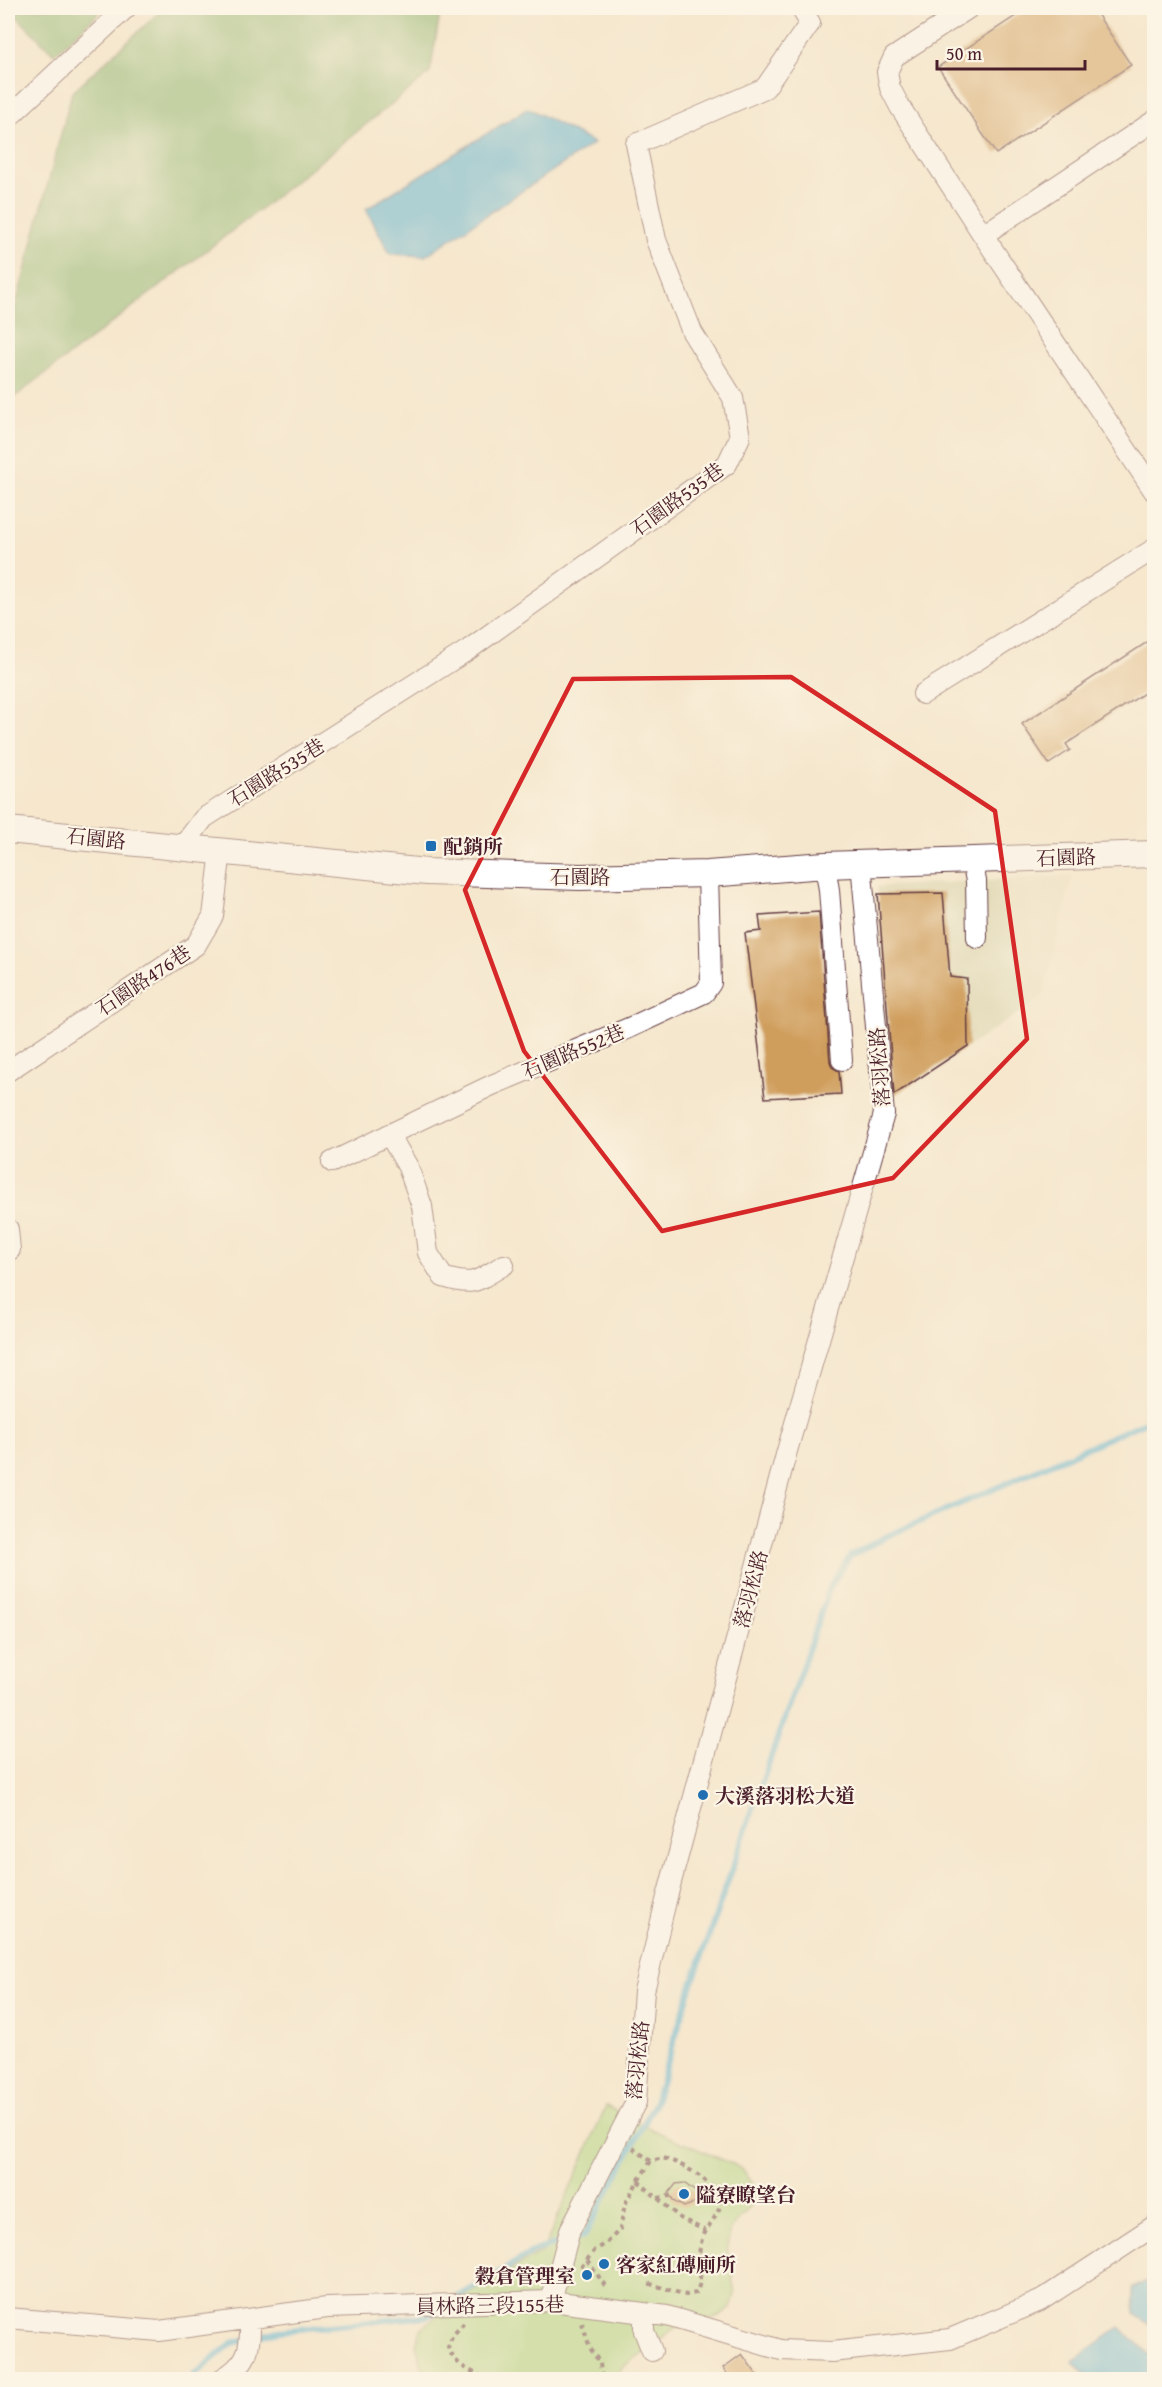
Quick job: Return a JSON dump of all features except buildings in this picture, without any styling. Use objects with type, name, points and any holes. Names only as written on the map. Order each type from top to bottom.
[{"type":"main road","name":"石園路","points":[[8,830],[426,872],[580,877],[708,874],[825,865],[1155,854]]},
{"type":"street","points":[[8,118],[126,8]]},
{"type":"street","name":"石園路535巷","points":[[182,847],[204,818],[468,650],[727,464],[740,437],[733,398],[692,332],[656,240],[636,144],[765,88],[810,24],[801,8]]},
{"type":"street","points":[[969,8],[894,57],[887,72],[890,88],[983,235],[1155,491]]},
{"type":"street","points":[[983,235],[1155,121]]},
{"type":"street","points":[[923,694],[1155,549]]},
{"type":"street","name":"石園路476巷","points":[[8,1071],[196,945],[213,916],[221,851]]},
{"type":"street","points":[[972,860],[976,881],[977,938]]},
{"type":"street","name":"落羽松路","points":[[551,2301],[570,2230],[636,2102],[644,1991],[667,1897],[787,1451],[884,1114],[861,864]]},
{"type":"street","points":[[825,865],[829,890],[842,1060]]},
{"type":"street","name":"石園路552巷","points":[[332,1162],[492,1085],[629,1028],[704,993],[711,983],[708,874]]},
{"type":"street","points":[[389,1134],[408,1167],[422,1206],[428,1252],[442,1277],[464,1284],[474,1283],[504,1265]]},
{"type":"street","points":[[8,1229],[10,1250],[8,1250]]},
{"type":"street","name":"員林路三段155巷","points":[[8,2318],[159,2331],[250,2332],[327,2308],[551,2301],[667,2316],[781,2350],[832,2352],[950,2339],[1040,2301],[1155,2226]]},
{"type":"street","points":[[644,2313],[644,2331],[652,2351]]},
{"type":"street","points":[[220,2379],[235,2371],[250,2332]]},
{"type":"path","points":[[640,2152],[651,2162]]},
{"type":"path","points":[[602,2379],[600,2363],[590,2348],[575,2304],[578,2273],[587,2260],[620,2229],[625,2204],[638,2181],[651,2162],[663,2158],[687,2169],[717,2192],[722,2201],[720,2212],[706,2231],[699,2246],[700,2286],[696,2294],[686,2295],[647,2283]]},
{"type":"path","points":[[638,2181],[680,2218],[706,2231]]},
{"type":"path","points":[[658,2198],[670,2196]]},
{"type":"path","points":[[587,2260],[606,2287]]},
{"type":"path","points":[[464,2304],[466,2320],[453,2335],[448,2347],[452,2357],[459,2365],[488,2379]]},
{"type":"highlighted area","points":[[791,677],[995,811],[1027,1039],[893,1178],[662,1231],[524,1051],[465,890],[573,679]]},
{"type":"shaded area","points":[[1073,875],[1043,997],[893,1096],[877,887]]},
{"type":"green space","points":[[8,8],[104,8],[54,54]]},
{"type":"green space","points":[[164,8],[441,8],[430,73],[258,211],[8,402],[8,335],[72,92]]},
{"type":"green space","points":[[606,2106],[653,2130],[742,2168],[753,2184],[754,2202],[731,2229],[727,2247],[735,2294],[731,2308],[714,2319],[675,2328],[608,2379],[431,2379],[422,2367],[416,2344],[422,2327],[463,2297],[543,2251]]},
{"type":"water","points":[[528,108],[594,143],[425,256],[390,254],[366,209]]},
{"type":"water","points":[[1154,2277],[1154,2328],[1135,2314],[1132,2289]]},
{"type":"water","points":[[1120,2327],[1154,2359],[1154,2379],[1089,2379],[1073,2361]]},
{"type":"waterway","points":[[572,2240],[584,2236],[654,2105],[690,1990],[830,1587],[850,1556],[885,1537],[1154,1418]]},
{"type":"waterway","points":[[458,2297],[536,2250],[562,2242]]},
{"type":"waterway","points":[[188,2380],[232,2343],[279,2331],[428,2316],[437,2311]]},
{"type":"place","name":"配銷所","points":[[431,846]]},
{"type":"place","name":"大溪落羽松大道","points":[[703,1795]]},
{"type":"place","name":"隘寮瞭望台","points":[[684,2194]]},
{"type":"place","name":"客家紅磚廁所","points":[[604,2264]]},
{"type":"place","name":"穀倉管理室","points":[[587,2275]]}]
